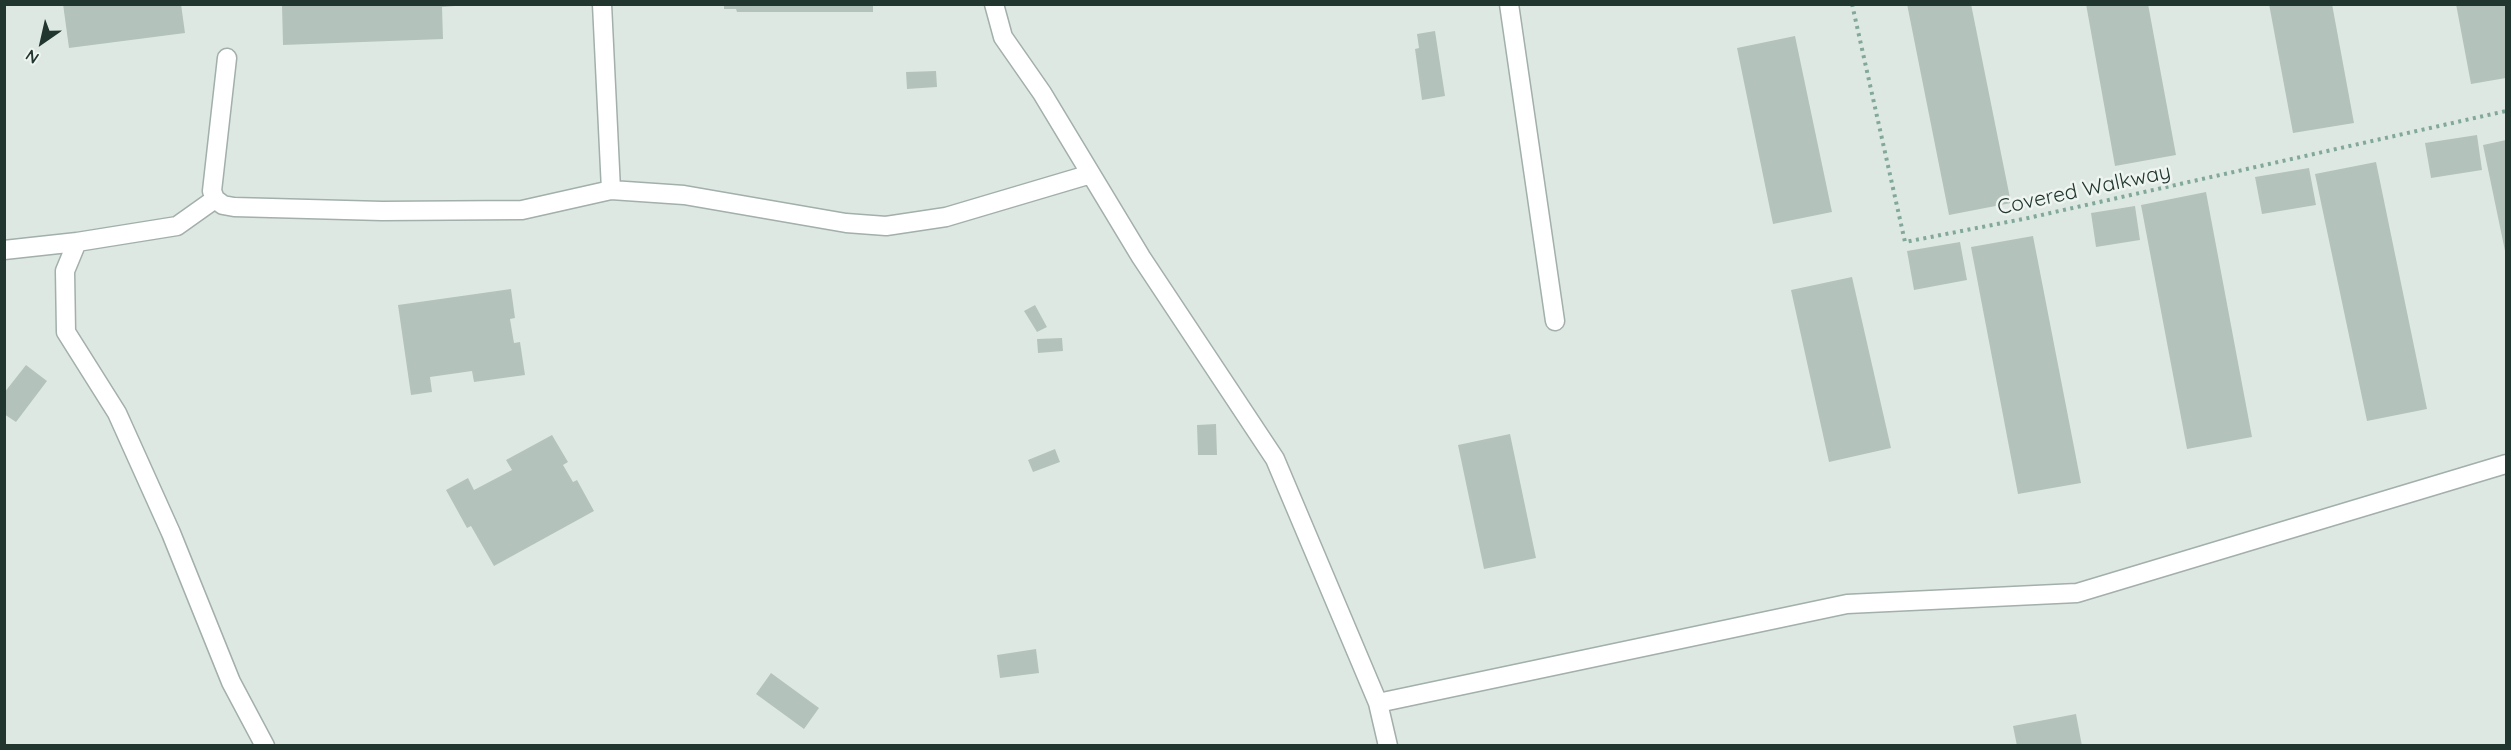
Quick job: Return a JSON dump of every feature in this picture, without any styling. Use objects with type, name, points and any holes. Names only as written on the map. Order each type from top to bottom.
[{"type":"street","points":[[602,4],[611,190]]},
{"type":"street","points":[[994,4],[1003,37],[1141,257],[1275,459],[1378,703],[1388,746]]},
{"type":"street","points":[[1509,4],[1555,321]]},
{"type":"street","points":[[227,58],[213,178],[215,199],[223,205],[234,207],[382,212],[522,210],[611,190],[684,195],[846,224],[886,226],[946,217],[1091,174]]},
{"type":"street","points":[[4,250],[77,242],[177,226],[215,199]]},
{"type":"street","points":[[77,242],[65,271],[66,332],[117,413],[171,533],[231,682],[265,746]]},
{"type":"street","points":[[1378,703],[1847,604],[2077,593],[2506,464]]},
{"type":"path","name":"Covered Walkway","points":[[1852,4],[1905,242],[2028,218],[2506,111]]},
{"type":"building","points":[[63,4],[181,4],[185,33],[69,48]]},
{"type":"building","points":[[724,4],[873,4],[873,12],[737,12],[736,9],[724,9]]},
{"type":"building","points":[[1907,4],[1971,4],[2011,203],[1949,215]]},
{"type":"building","points":[[2086,4],[2148,4],[2176,155],[2115,166]]},
{"type":"building","points":[[2269,4],[2332,4],[2354,123],[2293,133]]},
{"type":"building","points":[[2456,4],[2506,4],[2506,78],[2471,84]]},
{"type":"building","points":[[282,5],[455,6],[442,7],[443,39],[283,45]]},
{"type":"building","points":[[1435,31],[1445,96],[1422,100],[1415,49],[1419,48],[1417,34]]},
{"type":"building","points":[[1795,36],[1832,212],[1773,224],[1737,48]]},
{"type":"building","points":[[936,71],[937,87],[907,89],[906,72]]},
{"type":"building","points":[[2477,135],[2482,170],[2431,178],[2425,143]]},
{"type":"building","points":[[2506,140],[2506,250],[2505,251],[2483,145]]},
{"type":"building","points":[[2376,162],[2427,409],[2367,421],[2315,174]]},
{"type":"building","points":[[2309,168],[2316,205],[2262,214],[2255,177]]},
{"type":"building","points":[[2206,192],[2252,437],[2187,449],[2141,205]]},
{"type":"building","points":[[2135,206],[2140,240],[2096,247],[2091,213]]},
{"type":"building","points":[[2033,236],[2081,483],[2018,494],[1971,247]]},
{"type":"building","points":[[1960,242],[1967,280],[1914,290],[1907,251]]},
{"type":"building","points":[[1852,277],[1891,448],[1829,462],[1791,290]]},
{"type":"building","points":[[511,289],[515,318],[510,319],[514,343],[520,342],[525,375],[474,382],[472,371],[430,377],[432,392],[411,395],[398,305]]},
{"type":"building","points":[[1035,305],[1047,327],[1037,332],[1024,311]]},
{"type":"building","points":[[1062,338],[1063,351],[1038,353],[1037,339]]},
{"type":"building","points":[[26,365],[47,381],[16,422],[4,414],[4,393]]},
{"type":"building","points":[[1216,424],[1217,455],[1198,455],[1197,425]]},
{"type":"building","points":[[1510,434],[1536,558],[1484,569],[1458,445]]},
{"type":"building","points":[[552,435],[568,462],[563,465],[573,482],[577,480],[594,511],[494,566],[471,526],[467,528],[446,490],[468,478],[474,490],[512,470],[506,460]]},
{"type":"building","points":[[1055,449],[1060,462],[1033,472],[1028,460]]},
{"type":"building","points":[[1036,649],[1039,673],[1000,678],[997,655]]},
{"type":"building","points":[[771,673],[819,708],[804,729],[756,694]]},
{"type":"building","points":[[2076,714],[2082,746],[2017,746],[2013,726]]}]
